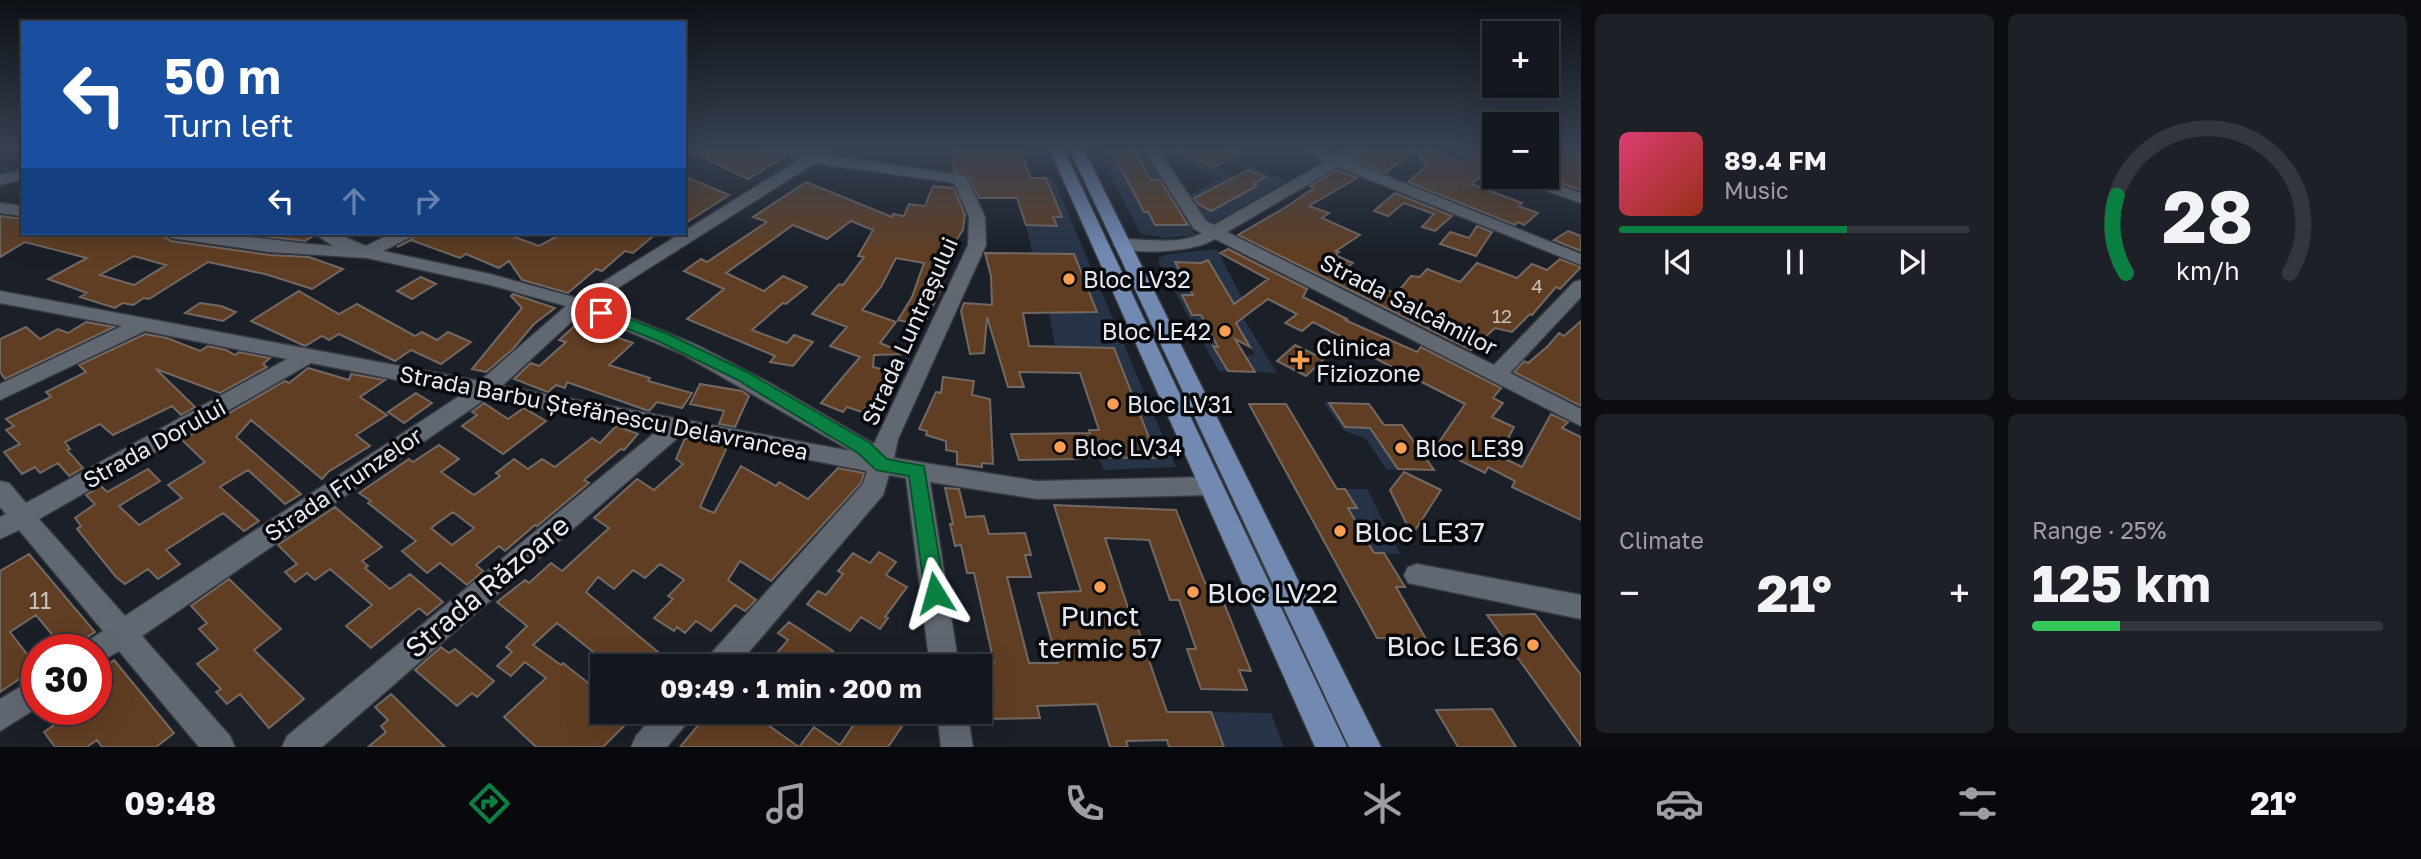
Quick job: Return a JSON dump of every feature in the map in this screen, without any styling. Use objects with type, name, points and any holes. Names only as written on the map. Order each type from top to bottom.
[{"type":"main road","points":[[1072,183],[1331,747]]},
{"type":"main road","points":[[1093,183],[1365,747]]},
{"type":"street","name":"Strada Frunzelor","points":[[112,641],[485,389],[580,304],[773,183]]},
{"type":"street","name":"Strada Luntrașului","points":[[728,654],[874,488],[887,439],[977,245],[977,218],[962,183]]},
{"type":"street","name":"Strada Salcâmilor","points":[[1172,183],[1196,221],[1215,233],[1581,418]]},
{"type":"street","points":[[1122,244],[1189,244],[1215,233],[1302,183]]},
{"type":"street","points":[[1390,183],[1581,260]]},
{"type":"street","points":[[1555,189],[1581,198]]},
{"type":"street","points":[[0,208],[21,211]]},
{"type":"street","points":[[185,235],[270,247],[366,253],[401,235]]},
{"type":"street","points":[[325,235],[366,253],[460,273],[580,304],[663,338],[741,376],[864,448],[882,465]]},
{"type":"street","points":[[1496,375],[1581,286]]},
{"type":"street","name":"Strada Barbu Ștefănescu Delavrancea","points":[[0,297],[882,465],[1037,490],[1211,486]]},
{"type":"street","points":[[0,393],[143,324]]},
{"type":"street","name":"Strada Dorului","points":[[11,523],[309,356]]},
{"type":"street","name":"Strada Răzoare","points":[[298,747],[677,426]]},
{"type":"street","points":[[917,471],[944,654]]},
{"type":"street","points":[[0,490],[11,523],[122,634],[219,747]]},
{"type":"street","points":[[1417,575],[1581,607]]},
{"type":"street","points":[[0,716],[21,702]]},
{"type":"street","points":[[647,747],[667,724]]},
{"type":"street","points":[[954,724],[957,747]]},
{"type":"shaded area","points":[[1048,183],[1055,183],[1176,467],[1104,470],[1098,457],[1157,457],[1114,348],[1055,346],[1049,312],[1097,312],[1074,254],[1032,253],[1026,225],[1056,226],[1053,217],[1061,217]]},
{"type":"shaded area","points":[[1114,183],[1133,183],[1155,225],[1190,225],[1195,235],[1166,238],[1141,234]]},
{"type":"shaded area","points":[[1165,183],[1185,212],[1168,212],[1156,191],[1169,191]]},
{"type":"shaded area","points":[[1212,183],[1224,183],[1190,200],[1211,211],[1256,186],[1253,184],[1255,183],[1283,183],[1209,226],[1200,221],[1181,191],[1192,194]]},
{"type":"shaded area","points":[[1217,249],[1242,298],[1235,304],[1277,373],[1255,372],[1245,356],[1255,355],[1226,307],[1229,296],[1213,273],[1203,266],[1175,263],[1185,281],[1192,281],[1200,295],[1182,296],[1192,315],[1201,315],[1218,347],[1214,347],[1228,371],[1219,371],[1159,264],[1159,258],[1168,254]]},
{"type":"shaded area","points":[[1324,403],[1329,403],[1344,427],[1370,428],[1398,469],[1387,470],[1365,438],[1344,431]]},
{"type":"shaded area","points":[[1345,489],[1367,489],[1400,554],[1374,553],[1348,508],[1357,507]]},
{"type":"shaded area","points":[[1211,712],[1271,713],[1284,747],[1224,747]]},
{"type":"building","points":[[686,183],[700,183],[729,195],[686,223]]},
{"type":"building","points":[[805,183],[892,217],[893,214],[904,216],[909,204],[925,206],[933,186],[954,188],[965,215],[963,230],[953,245],[938,282],[944,283],[926,320],[915,317],[912,323],[898,320],[912,297],[924,263],[896,258],[881,287],[862,310],[896,322],[880,343],[907,354],[874,355],[873,367],[893,372],[862,412],[847,407],[843,412],[821,403],[860,357],[830,346],[847,327],[812,314],[839,284],[843,285],[864,257],[858,256],[873,230],[851,221],[827,239],[793,225],[726,273],[764,291],[783,276],[807,287],[786,304],[783,303],[752,330],[787,343],[794,335],[813,342],[793,366],[770,362],[775,356],[687,319],[724,289],[684,271],[701,259],[707,262],[767,222],[753,217]]},
{"type":"building","points":[[972,183],[1048,183],[1062,217],[1053,217],[1057,226],[1026,225],[1017,198],[979,198]]},
{"type":"building","points":[[1129,183],[1162,183],[1188,225],[1155,225],[1148,212],[1144,212]]},
{"type":"building","points":[[1223,183],[1255,183],[1253,184],[1257,186],[1211,211],[1198,204],[1194,198]]},
{"type":"building","points":[[1315,183],[1349,183],[1309,206],[1329,213],[1322,218],[1360,235],[1336,251],[1339,252],[1335,255],[1353,263],[1345,269],[1396,294],[1411,276],[1420,277],[1427,269],[1460,282],[1477,263],[1517,278],[1532,264],[1547,270],[1560,259],[1581,267],[1560,289],[1556,287],[1532,315],[1512,332],[1495,328],[1471,350],[1238,235],[1314,188],[1310,186]]},
{"type":"building","points":[[1410,183],[1472,183],[1522,203],[1519,206],[1538,213],[1524,225],[1518,222],[1515,225]]},
{"type":"building","points":[[1560,183],[1581,183],[1581,190]]},
{"type":"building","points":[[1395,193],[1452,216],[1435,231],[1422,227],[1434,214],[1404,203],[1388,216],[1374,211]]},
{"type":"building","points":[[0,216],[21,219],[21,235],[163,235],[171,241],[270,255],[309,257],[343,269],[312,289],[265,274],[208,262],[149,299],[144,298],[133,305],[123,303],[115,308],[80,297],[87,293],[48,279],[87,258],[25,242],[0,257]],"holes":[[[134,256],[166,265],[134,285],[100,275]]]},
{"type":"building","points":[[1477,226],[1492,232],[1476,256],[1440,244],[1450,232],[1469,238]]},
{"type":"building","points":[[1568,231],[1581,236],[1581,251],[1554,240]]},
{"type":"building","points":[[250,235],[312,235],[305,241]]},
{"type":"building","points":[[415,235],[509,235],[539,246],[559,235],[655,235],[633,253],[625,251],[602,271],[596,269],[568,293],[522,280],[509,261],[499,268],[466,254],[460,258],[411,240],[397,247]]},
{"type":"building","points":[[1228,249],[1307,289],[1303,297],[1347,319],[1345,320],[1417,352],[1421,347],[1501,388],[1493,398],[1503,403],[1492,417],[1514,427],[1499,456],[1522,467],[1551,414],[1568,422],[1562,428],[1581,437],[1581,520],[1512,487],[1515,481],[1488,467],[1485,473],[1435,448],[1465,404],[1341,341],[1344,338],[1313,322],[1302,331],[1285,323],[1297,314],[1268,299],[1236,323],[1250,347],[1235,339],[1255,372],[1228,371],[1213,346],[1218,347],[1201,315],[1192,315],[1182,295],[1193,295],[1175,262],[1201,263],[1208,260],[1234,304],[1268,279],[1220,253]]},
{"type":"building","points":[[985,253],[1074,254],[1097,312],[1023,313],[1029,346],[1114,348],[1157,458],[1019,460],[1011,434],[1090,433],[1089,430],[1099,430],[1080,373],[1019,372],[1024,387],[1008,387],[987,317],[984,353],[970,354],[961,311],[964,303],[992,305],[991,276]]},
{"type":"building","points":[[421,277],[436,284],[412,299],[397,291]]},
{"type":"building","points":[[299,291],[339,314],[357,304],[415,336],[422,332],[437,340],[448,332],[471,342],[441,364],[411,350],[395,361],[339,334],[329,340],[322,336],[305,346],[251,321]]},
{"type":"building","points":[[513,294],[555,308],[534,324],[513,349],[486,372],[472,369],[522,308],[511,296]]},
{"type":"building","points":[[200,303],[221,306],[236,312],[223,321],[185,313]]},
{"type":"building","points":[[1581,321],[1581,406],[1514,372],[1524,361],[1528,363],[1548,346],[1559,333],[1564,336]]},
{"type":"building","points":[[86,322],[114,327],[5,379],[0,372],[0,339],[26,327],[40,339],[58,329],[68,333]]},
{"type":"building","points":[[577,324],[633,343],[609,365],[650,378],[648,381],[692,393],[682,408],[657,402],[649,411],[567,382],[565,388],[556,385],[548,392],[514,379],[531,363],[539,366],[566,342],[559,340]]},
{"type":"building","points":[[145,334],[167,338],[200,351],[208,346],[235,355],[239,352],[270,358],[263,364],[267,367],[220,393],[156,369],[195,407],[181,415],[172,406],[113,435],[100,424],[65,442],[70,449],[67,450],[83,468],[69,476],[58,463],[40,473],[35,467],[22,474],[4,452],[20,444],[6,430],[14,426],[6,419],[51,397],[46,392],[86,372],[79,365]]},
{"type":"building","points":[[1295,345],[1324,359],[1306,376],[1277,361]]},
{"type":"building","points":[[308,368],[349,380],[351,374],[385,380],[360,397],[387,415],[356,435],[370,446],[328,472],[322,479],[251,420],[236,437],[301,494],[285,504],[248,470],[220,487],[259,521],[244,531],[223,513],[166,550],[180,564],[158,579],[148,569],[125,584],[116,577],[77,529],[81,526],[75,518],[95,504],[86,495],[101,486],[107,492],[148,469],[160,481],[119,506],[139,525],[182,498],[168,485],[205,462],[182,440],[285,381],[289,383]]},
{"type":"building","points":[[943,377],[974,381],[972,395],[990,399],[993,464],[982,463],[982,467],[957,464],[957,452],[946,450],[946,441],[926,435],[927,431],[919,429],[936,392],[941,393]]},
{"type":"building","points":[[700,384],[742,391],[749,396],[735,427],[719,424],[724,411],[690,404]]},
{"type":"building","points":[[416,393],[432,403],[404,423],[388,412]]},
{"type":"building","points":[[484,403],[508,419],[524,408],[546,421],[503,454],[462,426],[477,415],[472,412]]},
{"type":"building","name":"Bloc LE39","points":[[1329,403],[1369,404],[1384,425],[1402,425],[1434,470],[1398,469],[1370,428],[1345,427]]},
{"type":"building","name":"Bloc LE37","points":[[1249,404],[1286,404],[1337,489],[1345,489],[1357,508],[1348,508],[1374,553],[1384,553],[1405,587],[1396,587],[1426,639],[1377,638]]},
{"type":"building","points":[[616,426],[638,434],[624,450],[621,449],[584,480],[589,483],[537,526],[505,551],[499,546],[476,565],[483,571],[467,585],[440,563],[427,573],[402,551],[416,541],[359,493],[409,459],[413,462],[439,445],[459,459],[441,472],[474,495],[500,476],[496,473],[514,459],[528,469],[542,459],[555,467],[592,438],[600,443]],"holes":[[[453,512],[474,528],[452,545],[431,528]]]},
{"type":"building","points":[[685,438],[727,447],[700,507],[714,513],[741,466],[776,486],[779,482],[808,499],[838,468],[864,473],[861,483],[771,581],[740,561],[728,580],[756,600],[745,611],[735,605],[711,631],[696,621],[685,633],[677,627],[674,631],[654,618],[673,599],[668,596],[684,580],[660,564],[645,578],[633,570],[614,589],[598,577],[586,592],[660,654],[596,654],[557,623],[533,645],[561,665],[563,663],[590,684],[590,724],[626,724],[603,747],[536,747],[504,717],[546,678],[525,662],[511,676],[497,666],[512,652],[506,647],[527,626],[497,602],[525,580],[529,583],[551,563],[562,571],[609,528],[594,518],[637,479],[654,490],[683,464],[676,459]]},
{"type":"building","points":[[1404,472],[1441,490],[1412,535],[1390,490]]},
{"type":"building","points":[[945,488],[959,489],[966,517],[984,516],[989,534],[1025,533],[1031,555],[1025,555],[1031,577],[1007,577],[1029,663],[1058,663],[1038,593],[1081,591],[1054,505],[1176,510],[1205,583],[1216,583],[1251,671],[1239,670],[1247,690],[1201,689],[1187,649],[1196,649],[1179,600],[1170,600],[1149,540],[1105,538],[1134,626],[1137,626],[1167,712],[1211,712],[1224,747],[1169,747],[1167,740],[1126,741],[1128,747],[1110,747],[1097,704],[1037,706],[1040,718],[992,719],[994,663],[974,573],[967,573],[961,545],[955,546],[950,524],[953,524]]},
{"type":"building","points":[[335,507],[382,547],[362,561],[368,566],[365,568],[390,589],[410,574],[443,602],[427,615],[419,608],[371,648],[346,626],[372,605],[330,569],[315,580],[307,573],[295,582],[285,572],[297,564],[278,545]]},
{"type":"building","points":[[879,552],[896,562],[886,575],[907,587],[885,617],[888,618],[880,629],[861,617],[850,631],[807,604],[818,591],[826,595],[843,574],[838,571],[853,553],[870,563]]},
{"type":"building","points":[[29,554],[95,632],[52,634],[36,615],[10,632],[21,646],[21,678],[0,692],[0,571]]},
{"type":"building","points":[[229,579],[281,629],[254,650],[304,699],[269,728],[240,694],[227,704],[216,692],[221,689],[197,664],[218,649],[199,629],[207,623],[191,606]]},
{"type":"building","name":"Bloc LE36","points":[[1535,614],[1581,675],[1581,746],[1487,615]]},
{"type":"building","points":[[789,622],[833,651],[831,654],[776,654],[788,640],[778,633]]},
{"type":"building","points":[[441,647],[449,653],[455,649],[494,681],[477,697],[472,693],[457,706],[415,670]]},
{"type":"building","points":[[114,660],[174,733],[156,747],[102,747],[97,740],[87,747],[55,747],[44,732],[54,725],[112,725]]},
{"type":"building","points":[[391,694],[445,747],[368,747],[386,732],[381,726],[388,720],[375,707]]},
{"type":"building","points":[[1492,709],[1516,747],[1458,747],[1436,710]]},
{"type":"building","points":[[699,724],[766,724],[799,747],[680,747]]},
{"type":"building","points":[[854,724],[902,724],[888,747],[799,747],[814,727],[840,745]]},
{"type":"place","name":"Bloc LV32","points":[[1069,279]]},
{"type":"place","name":"Bloc LE42","points":[[1225,331]]},
{"type":"place","name":"Clinica Fiziozone","points":[[1300,360]]},
{"type":"place","name":"Bloc LV31","points":[[1113,404]]},
{"type":"place","name":"Bloc LV34","points":[[1060,447]]},
{"type":"place","name":"Bloc LE39","points":[[1401,448]]},
{"type":"place","name":"Bloc LE37","points":[[1340,531]]},
{"type":"place","name":"Punct termic 57","points":[[1100,587]]},
{"type":"place","name":"Bloc LV22","points":[[1193,592]]},
{"type":"place","name":"Bloc LE36","points":[[1533,645]]},
{"type":"route","points":[[601,313],[663,338],[741,376],[864,448],[882,465],[917,471],[935,593]]}]
